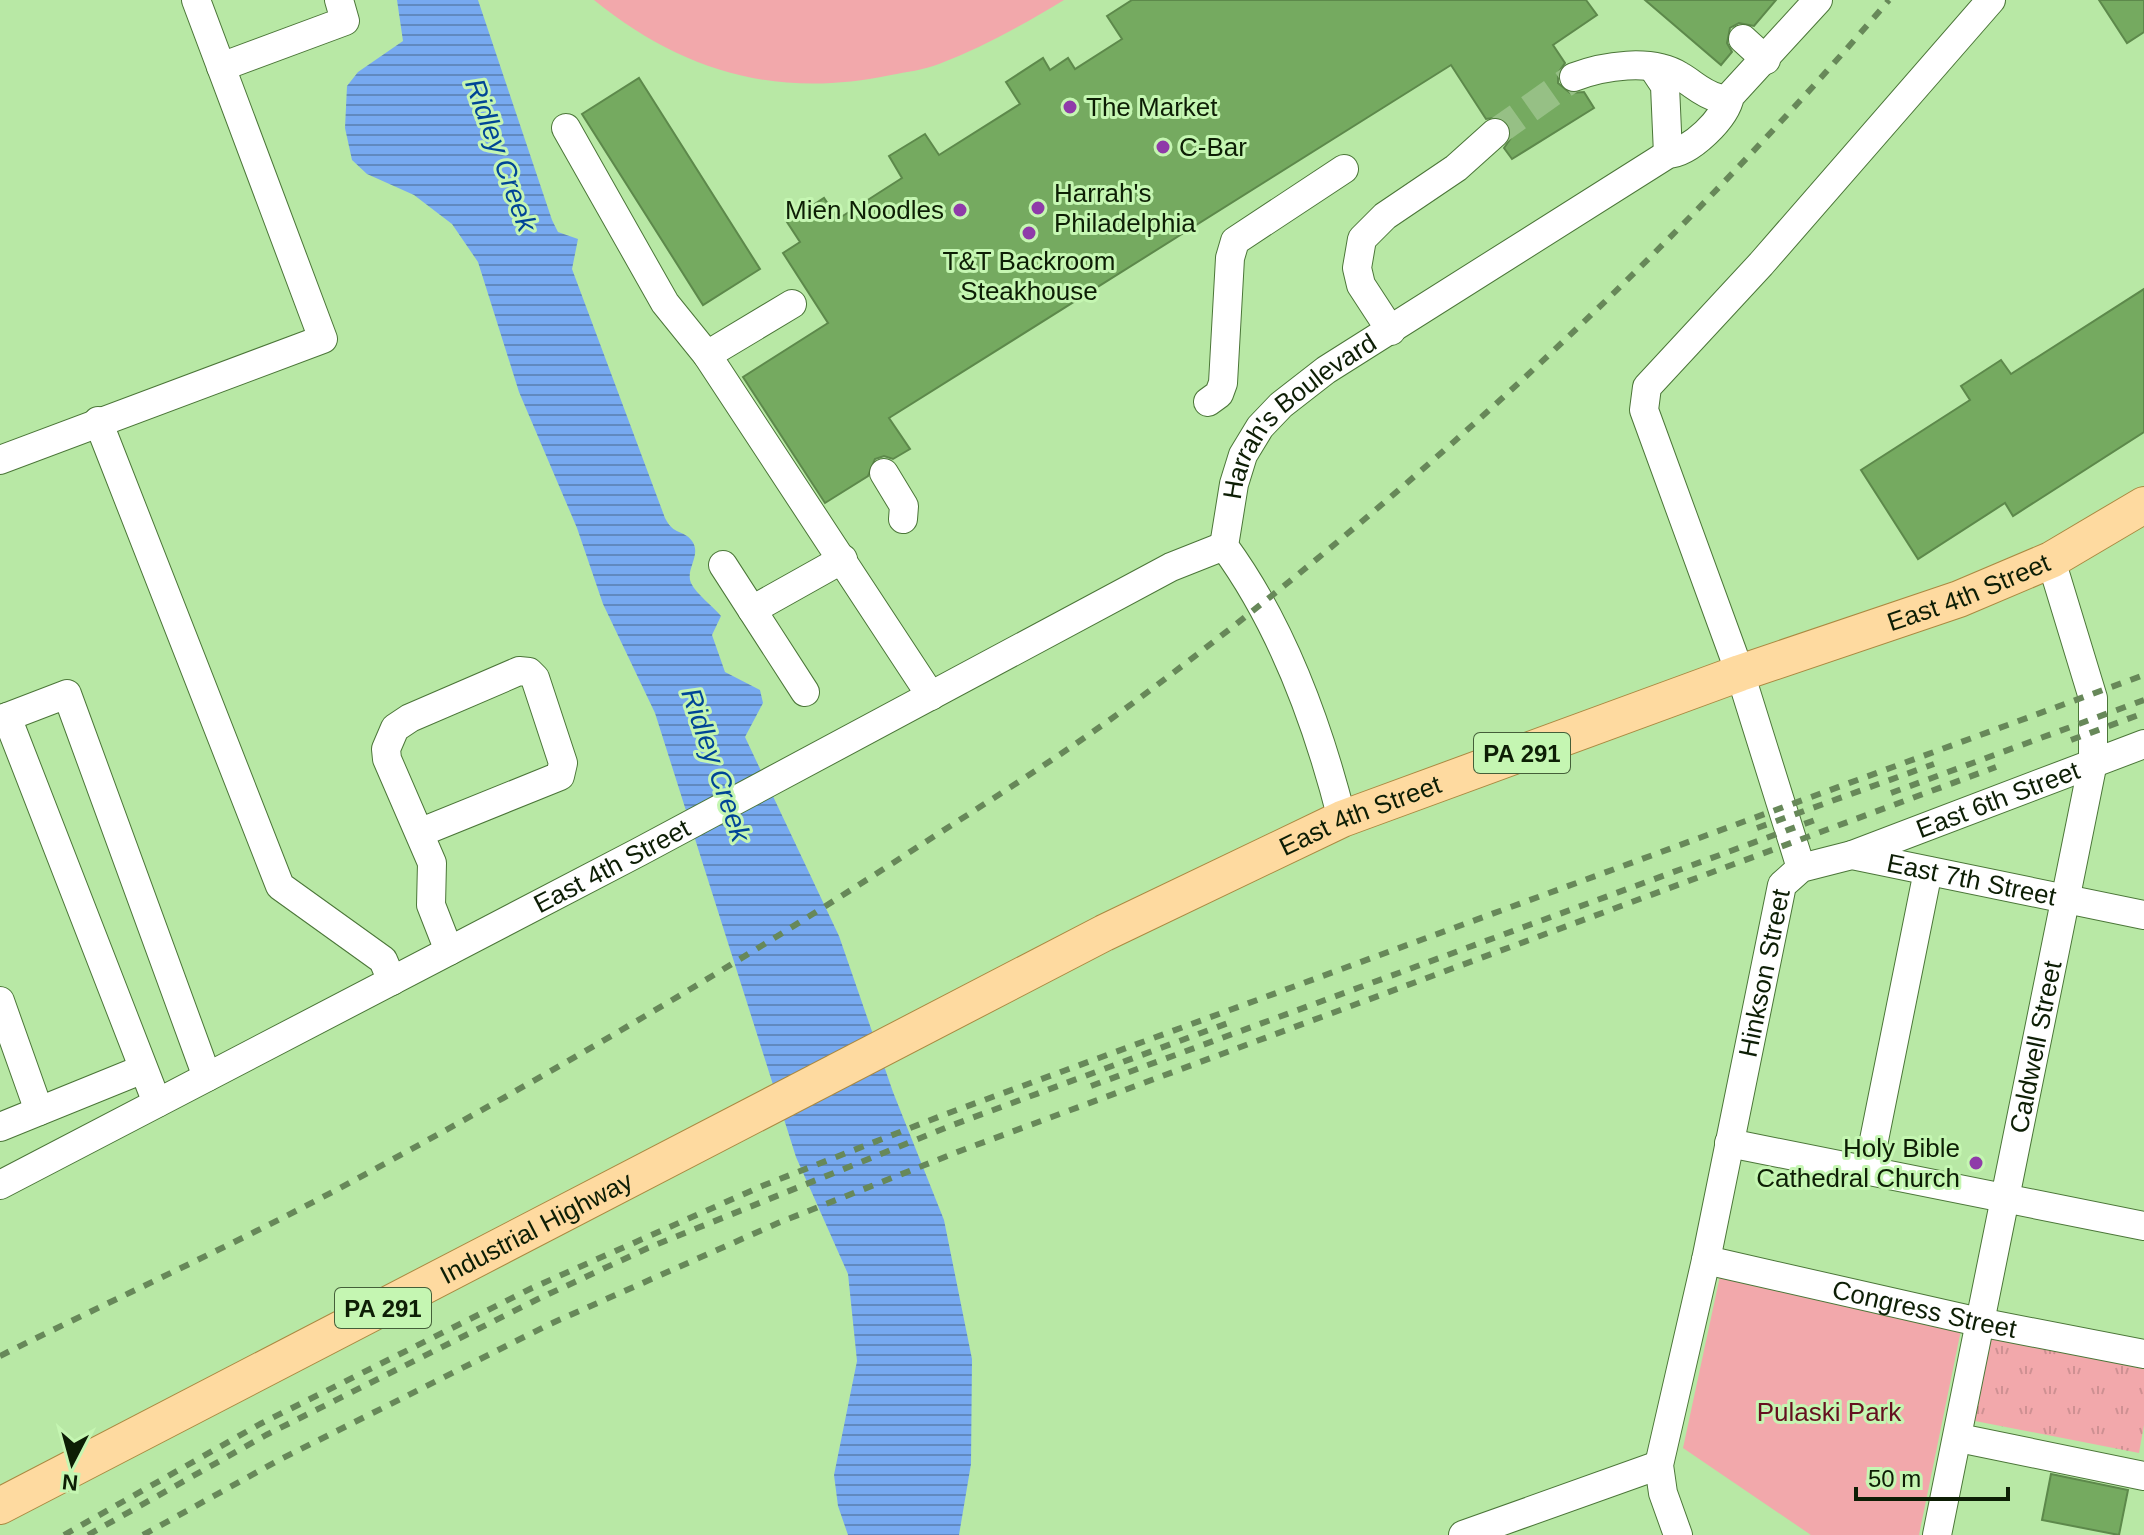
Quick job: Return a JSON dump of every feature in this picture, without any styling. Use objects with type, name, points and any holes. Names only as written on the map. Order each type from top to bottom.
[{"type":"main road","name":"East 4th Street","points":[[818,1082],[1104,933],[1342,819],[1740,673],[1959,599],[2051,560],[2144,505]]},
{"type":"main road","name":"Industrial Highway","points":[[0,1506],[818,1082]]},
{"type":"street","points":[[0,460],[323,339],[196,0]]},
{"type":"street","points":[[221,67],[345,21],[339,0]]},
{"type":"street","name":"Harrah's Boulevard","points":[[1342,819],[1328,766],[1302,695],[1250,582],[1224,546],[1234,484],[1243,455],[1260,427],[1326,370],[1668,154],[1678,153],[1718,119],[1728,106],[1724,97],[1766,60],[1818,0]]},
{"type":"street","name":"Hinkson Street","points":[[1659,1465],[1706,1260],[1782,885],[1801,868],[1740,673],[1644,410],[1647,387],[1761,264],[1991,0]]},
{"type":"street","points":[[1743,39],[1766,60]]},
{"type":"street","points":[[1574,77],[1600,67],[1653,68],[1679,74],[1701,93],[1724,97]]},
{"type":"street","points":[[1653,68],[1665,86],[1668,154]]},
{"type":"street","points":[[566,128],[665,303],[707,355],[931,696]]},
{"type":"street","points":[[1391,331],[1361,285],[1357,268],[1362,239],[1385,216],[1456,168],[1495,133]]},
{"type":"street","points":[[1208,402],[1219,394],[1223,383],[1230,258],[1235,241],[1344,169]]},
{"type":"street","points":[[707,355],[792,304]]},
{"type":"street","points":[[98,421],[280,886],[383,960],[392,981]]},
{"type":"street","points":[[884,473],[904,506],[903,519]]},
{"type":"street","name":"East 4th Street","points":[[0,1185],[822,756],[1171,567],[1224,546]]},
{"type":"street","points":[[752,610],[843,559]]},
{"type":"street","name":"Caldwell Street","points":[[1937,1535],[2093,762],[2093,698],[2051,560]]},
{"type":"street","points":[[723,565],[805,692]]},
{"type":"street","points":[[419,833],[560,776],[563,763],[539,690],[529,672],[519,671],[395,728],[386,749],[387,759],[433,869],[431,905],[434,920],[449,951]]},
{"type":"street","points":[[157,1103],[4,718],[67,694],[207,1077]]},
{"type":"street","name":"East 6th Street","points":[[1852,855],[2144,744]]},
{"type":"street","name":"East 7th Street","points":[[1801,868],[1852,855],[2144,915]]},
{"type":"street","points":[[1868,1170],[1928,871]]},
{"type":"street","points":[[0,1001],[39,1111]]},
{"type":"street","points":[[0,1127],[143,1069]]},
{"type":"street","points":[[1729,1143],[2144,1226]]},
{"type":"street","name":"Congress Street","points":[[1706,1260],[1979,1322],[2144,1354]]},
{"type":"street","points":[[1959,1438],[2144,1476]]},
{"type":"street","points":[[1464,1535],[1659,1465],[1663,1493],[1678,1535]]},
{"type":"green space","points":[[594,0],[1064,0],[987,43],[933,66],[849,82],[809,84],[733,74],[697,62],[628,25]]},
{"type":"green space","name":"Pulaski Park","points":[[1720,1276],[1962,1325],[1919,1535],[1811,1535],[1683,1448]]},
{"type":"green space","points":[[1992,1331],[2144,1360],[2144,1425],[2139,1453],[1975,1421]]},
{"type":"water","name":"Ridley Creek","points":[[397,0],[478,0],[552,220],[558,232],[578,239],[572,269],[665,518],[672,528],[685,535],[695,546],[691,583],[721,616],[712,635],[725,672],[760,690],[763,703],[745,737],[839,936],[893,1092],[944,1220],[972,1359],[971,1464],[959,1535],[848,1535],[838,1506],[834,1475],[857,1361],[848,1274],[796,1157],[655,713],[603,604],[577,528],[519,392],[478,262],[452,224],[414,195],[367,174],[352,160],[345,128],[347,86],[358,72],[403,41]]},
{"type":"building","name":"Harrah's Philadelphia","points":[[1132,0],[1586,0],[1597,15],[1553,45],[1565,63],[1558,73],[1558,83],[1570,93],[1584,92],[1594,108],[1512,159],[1504,148],[1511,138],[1508,122],[1500,117],[1486,119],[1451,65],[889,418],[910,449],[893,459],[884,456],[875,459],[868,476],[825,503],[743,377],[828,323],[783,253],[800,242],[787,222],[824,198],[838,219],[902,178],[889,156],[925,134],[939,155],[1020,104],[1006,82],[1043,58],[1050,70],[1068,58],[1075,69],[1122,39],[1107,16]]},
{"type":"building","points":[[1645,0],[1776,0],[1754,26],[1739,23],[1730,28],[1727,43],[1732,52],[1721,65]]},
{"type":"building","points":[[2099,0],[2144,0],[2144,32],[2127,43]]},
{"type":"building","points":[[639,78],[760,269],[703,305],[582,114]]},
{"type":"building","points":[[2144,289],[2144,432],[2013,516],[2005,503],[1918,559],[1861,470],[1970,400],[1961,386],[2001,360],[2011,374]]},
{"type":"building","points":[[2051,1474],[2128,1490],[2119,1535],[2042,1520]]},
{"type":"tunnel","points":[[1495,133],[1574,77]]},
{"type":"railway","points":[[0,1356],[296,1211],[558,1067],[846,893],[1114,717],[1340,539],[1534,369],[1718,188],[1806,95],[1889,0]]},
{"type":"railway","points":[[64,1535],[260,1424],[532,1288],[762,1186],[946,1114],[2144,675]]},
{"type":"railway","points":[[1891,793],[2144,700]]},
{"type":"railway","points":[[2071,740],[2144,713]]},
{"type":"railway","points":[[1757,828],[1934,764]]},
{"type":"railway","points":[[143,1535],[279,1460],[550,1324],[778,1223],[960,1151],[1996,767]]},
{"type":"railway","points":[[1091,1086],[1815,820]]},
{"type":"railway","points":[[88,1535],[266,1435],[538,1299],[648,1248],[950,1126],[1228,1023]]},
{"type":"place","name":"The Market","points":[[1070,107]]},
{"type":"place","name":"C-Bar","points":[[1163,147]]},
{"type":"place","name":"Harrah's Philadelphia","points":[[1038,208]]},
{"type":"place","name":"Mien Noodles","points":[[960,210]]},
{"type":"place","name":"T&T Backroom Steakhouse","points":[[1029,233]]},
{"type":"place","name":"Holy Bible Cathedral Church","points":[[1976,1163]]}]
